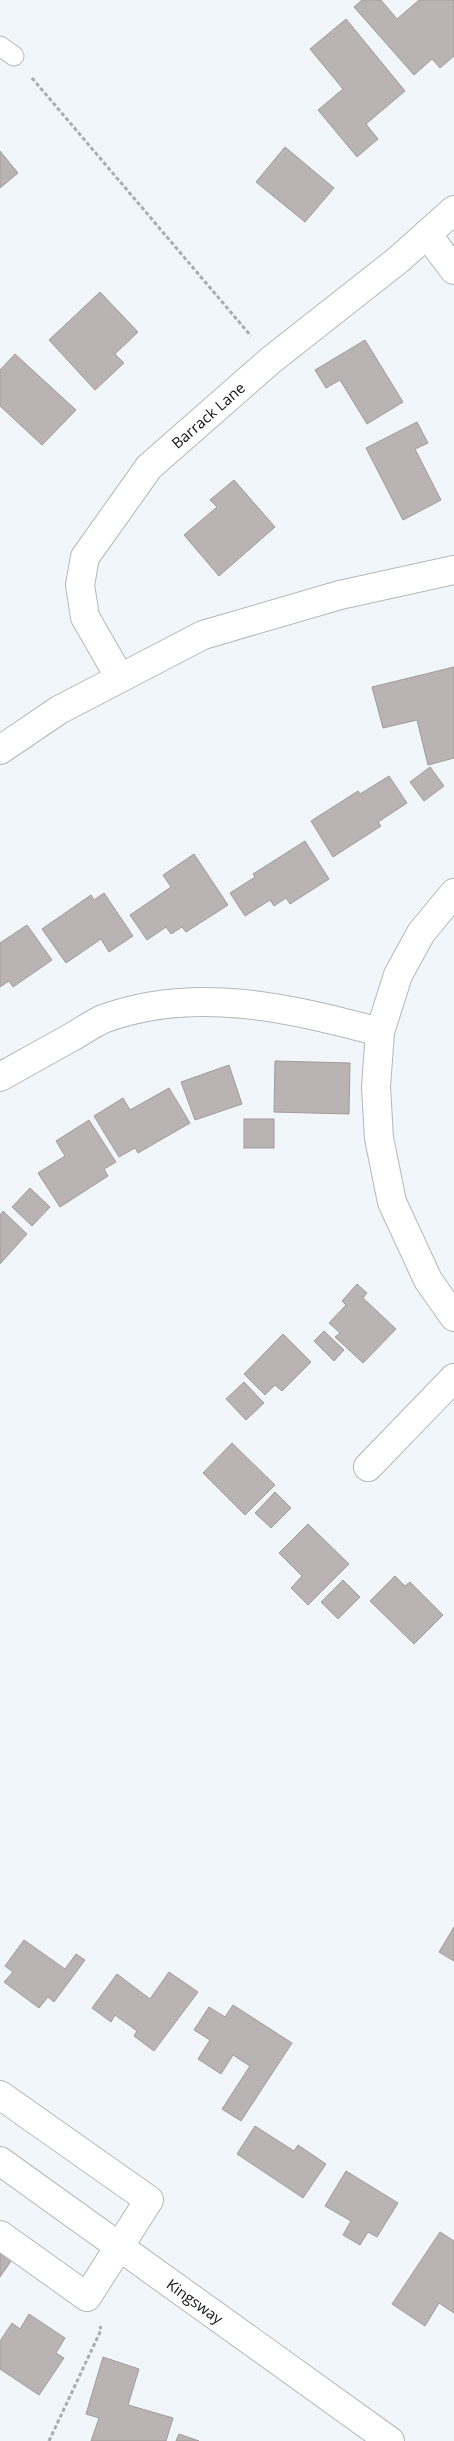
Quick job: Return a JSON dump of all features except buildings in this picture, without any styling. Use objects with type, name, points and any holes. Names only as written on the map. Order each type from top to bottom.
[{"type":"street","name":"Barrack Lane","points":[[120,678],[85,617],[80,585],[85,557],[149,467],[271,360],[398,260],[454,210]]},
{"type":"street","points":[[427,234],[454,270]]},
{"type":"street","points":[[0,750],[59,710],[203,634],[340,595],[454,570]]},
{"type":"street","points":[[454,893],[421,934],[398,975],[380,1032],[376,1087],[379,1138],[392,1202],[428,1280],[454,1317]]},
{"type":"street","points":[[0,1077],[102,1020],[148,1006],[196,1002],[248,1002],[313,1014],[380,1032]]},
{"type":"street","points":[[368,1467],[454,1378]]},
{"type":"street","points":[[0,2095],[149,2200],[87,2298],[0,2235]]},
{"type":"street","name":"Kingsway","points":[[0,2161],[390,2441]]},
{"type":"path","points":[[7,51],[271,360]]},
{"type":"path","points":[[50,2441],[102,2330],[87,2298]]}]
